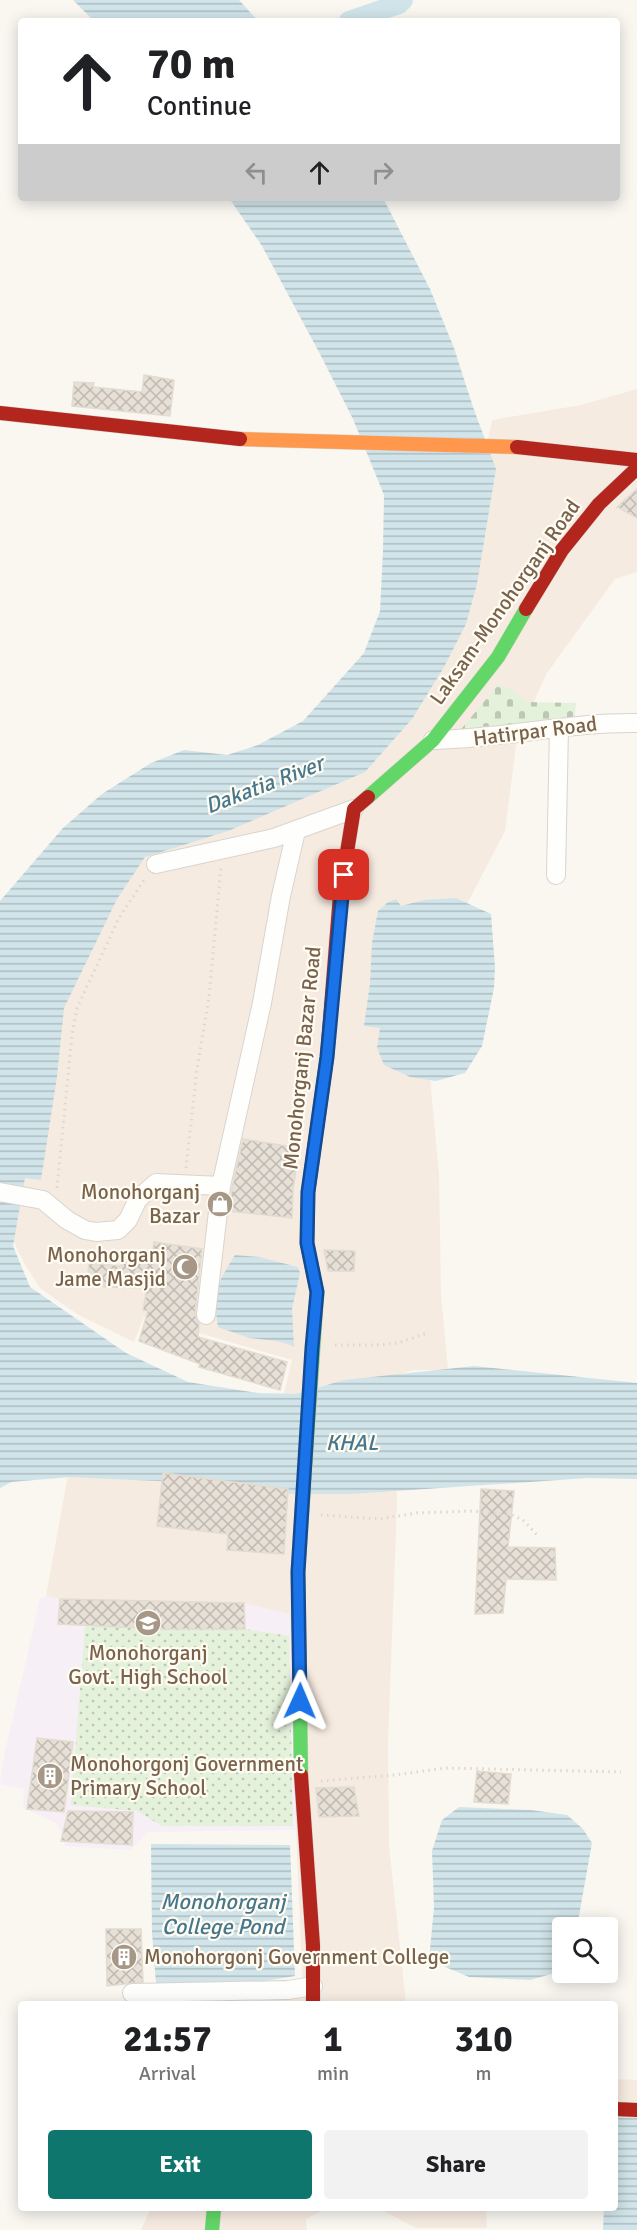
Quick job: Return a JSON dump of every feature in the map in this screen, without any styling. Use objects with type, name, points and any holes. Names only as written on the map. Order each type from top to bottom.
[{"type":"street","points":[[0,413],[259,441],[534,447],[637,460]]},
{"type":"street","name":"Laksam-Monohorganj Road","points":[[354,809],[433,740],[498,657],[562,550],[599,504],[637,468]]},
{"type":"street","name":"Hatirpar Road","points":[[433,740],[476,738],[605,722],[637,723]]},
{"type":"street","points":[[556,874],[559,728]]},
{"type":"street","points":[[156,864],[274,838],[354,809]]},
{"type":"street","name":"Monohorganj Bazar Road","points":[[313,1995],[313,1945],[302,1782],[298,1572],[317,1292],[307,1243],[308,1192],[327,1057],[340,895],[354,809]]},
{"type":"street","points":[[206,1315],[221,1186],[262,1003],[281,896],[296,831]]},
{"type":"street","points":[[0,1192],[49,1205],[67,1220],[85,1230],[96,1232],[118,1230],[128,1220],[138,1199],[156,1183],[221,1186]]},
{"type":"street","points":[[132,1993],[278,1990],[313,1995]]},
{"type":"street","points":[[618,2109],[637,2110]]},
{"type":"street","points":[[212,2230],[214,2211]]},
{"type":"path","points":[[184,1183],[197,1069],[209,997],[222,851]]},
{"type":"path","points":[[49,1205],[72,1035],[78,1008],[102,950],[119,918],[156,864]]},
{"type":"path","points":[[312,1348],[398,1343],[427,1333]]},
{"type":"path","points":[[302,1508],[379,1519],[417,1513],[472,1511],[512,1515],[523,1520],[538,1536]]},
{"type":"path","points":[[302,1782],[395,1775],[446,1768],[621,1772]]},
{"type":"shaded area","name":"Monohorganj Bazar","points":[[637,389],[637,572],[615,579],[547,673],[517,738],[505,831],[466,906],[430,1078],[439,1175],[441,1295],[448,1370],[413,1370],[394,1376],[397,1502],[388,1743],[389,1845],[406,2001],[260,2001],[303,1998],[296,1830],[244,1603],[60,1599],[46,1596],[68,1475],[228,1487],[281,1497],[284,1393],[292,1360],[144,1317],[134,1342],[77,1314],[40,1288],[11,1236],[0,1134],[60,1009],[139,855],[363,768],[479,486],[492,420],[581,405]]},
{"type":"shaded area","points":[[46,1596],[60,1599],[244,1603],[290,1614],[296,1830],[148,1832],[131,1850],[65,1846],[56,1823],[23,1808],[24,1789],[0,1784],[0,1782],[40,1599]]},
{"type":"shaded area","points":[[618,2079],[637,2080],[637,2182],[618,2180]]},
{"type":"shaded area","points":[[150,2211],[321,2211],[306,2219],[307,2230],[141,2230]]},
{"type":"shaded area","points":[[384,2211],[486,2211],[487,2228],[416,2228]]},
{"type":"green space","points":[[498,685],[512,690],[526,702],[576,703],[574,725],[457,734]]},
{"type":"green space","points":[[85,1626],[245,1629],[289,1636],[293,1826],[162,1826],[137,1811],[71,1805]]},
{"type":"water","points":[[73,0],[239,0],[255,18],[91,18]]},
{"type":"water","points":[[231,201],[385,201],[430,289],[454,348],[496,469],[477,584],[466,624],[444,667],[412,719],[365,772],[228,831],[145,857],[117,899],[64,1008],[57,1077],[41,1180],[25,1178],[13,1246],[30,1287],[126,1353],[188,1382],[258,1393],[296,1394],[344,1380],[474,1366],[637,1383],[637,1479],[588,1478],[352,1494],[293,1494],[196,1483],[70,1477],[11,1482],[0,1488],[0,901],[63,828],[102,794],[151,763],[184,750],[227,755],[258,745],[303,721],[364,653],[380,611],[384,495],[353,419],[262,246]]},
{"type":"water","points":[[456,898],[491,914],[495,967],[494,988],[482,1046],[465,1073],[436,1081],[410,1077],[384,1065],[377,1048],[380,1028],[364,1026],[370,983],[372,943],[378,911],[388,902],[396,899],[401,906],[424,900]]},
{"type":"water","points":[[235,1255],[259,1257],[298,1267],[300,1273],[292,1309],[294,1346],[277,1341],[249,1338],[218,1327],[216,1296],[220,1281]]},
{"type":"water","points":[[459,1807],[531,1810],[567,1815],[583,1829],[592,1843],[579,1917],[552,1917],[552,1974],[530,1980],[469,1977],[429,1960],[434,1907],[432,1851],[442,1820]]},
{"type":"water","name":"Monohorganj College Pond","points":[[151,1844],[290,1845],[295,1976],[258,1982],[156,1983],[152,1933]]},
{"type":"water","points":[[618,2117],[637,2118],[637,2230],[603,2230],[604,2211],[618,2211]]},
{"type":"building","points":[[144,375],[174,380],[170,416],[72,406],[74,382],[94,383],[93,387],[142,392]]},
{"type":"building","points":[[637,489],[637,518],[617,507]]},
{"type":"building","points":[[243,1139],[299,1148],[292,1218],[229,1211]]},
{"type":"building","points":[[154,1242],[202,1249],[195,1314],[199,1324],[198,1337],[287,1362],[280,1390],[199,1367],[200,1364],[139,1341],[148,1311],[143,1310],[147,1288],[87,1284],[89,1263],[121,1266],[124,1256],[151,1262]]},
{"type":"building","points":[[324,1250],[355,1251],[354,1271],[328,1271]]},
{"type":"building","points":[[163,1473],[288,1489],[284,1554],[227,1550],[228,1534],[157,1526]]},
{"type":"building","points":[[481,1489],[514,1491],[508,1547],[555,1548],[556,1580],[506,1579],[503,1613],[475,1614]]},
{"type":"building","points":[[60,1599],[244,1603],[245,1629],[161,1629],[58,1624]]},
{"type":"building","name":"Monohorgonj Government Primary School","points":[[37,1738],[73,1742],[64,1812],[27,1809]]},
{"type":"building","points":[[477,1771],[511,1774],[508,1804],[474,1802]]},
{"type":"building","points":[[354,1787],[359,1816],[319,1817],[316,1788]]},
{"type":"building","points":[[68,1811],[133,1812],[132,1845],[61,1841]]},
{"type":"building","name":"Monohorgonj Government College","points":[[106,1929],[141,1929],[143,1982],[107,1986]]},
{"type":"waterway","points":[[358,18],[399,4],[403,0]]},
{"type":"traffic: fast","points":[[368,797],[433,740],[498,657],[526,609]]},
{"type":"traffic: fast","points":[[301,1775],[298,1572],[317,1292]]},
{"type":"traffic: fast","points":[[212,2230],[214,2211]]},
{"type":"traffic: slow","points":[[240,439],[517,447]]},
{"type":"traffic: jam","points":[[0,413],[240,439]]},
{"type":"traffic: jam","points":[[517,447],[637,460]]},
{"type":"traffic: jam","points":[[526,609],[562,550],[599,504],[637,468]]},
{"type":"traffic: jam","points":[[317,1292],[307,1243],[308,1192],[327,1057],[340,895],[354,809],[368,797]]},
{"type":"traffic: jam","points":[[301,1775],[313,1945],[313,2001]]},
{"type":"traffic: jam","points":[[618,2109],[637,2110]]},
{"type":"place","name":"Monohorganj Bazar","points":[[220,1204]]},
{"type":"place","name":"Monohorganj Jame Masjid","points":[[185,1267]]},
{"type":"place","name":"Monohorganj Govt. High School","points":[[148,1623]]},
{"type":"place","name":"Monohorgonj Government Primary School","points":[[50,1776]]},
{"type":"place","name":"Monohorgonj Government College","points":[[124,1957]]},
{"type":"route","points":[[300,1701],[298,1572],[317,1292],[307,1243],[308,1192],[327,1057],[340,895],[344,875]]},
{"type":"water label","name":"Dakatia River","points":[[264,784]]},
{"type":"water label","name":"KHAL","points":[[352,1442]]}]
